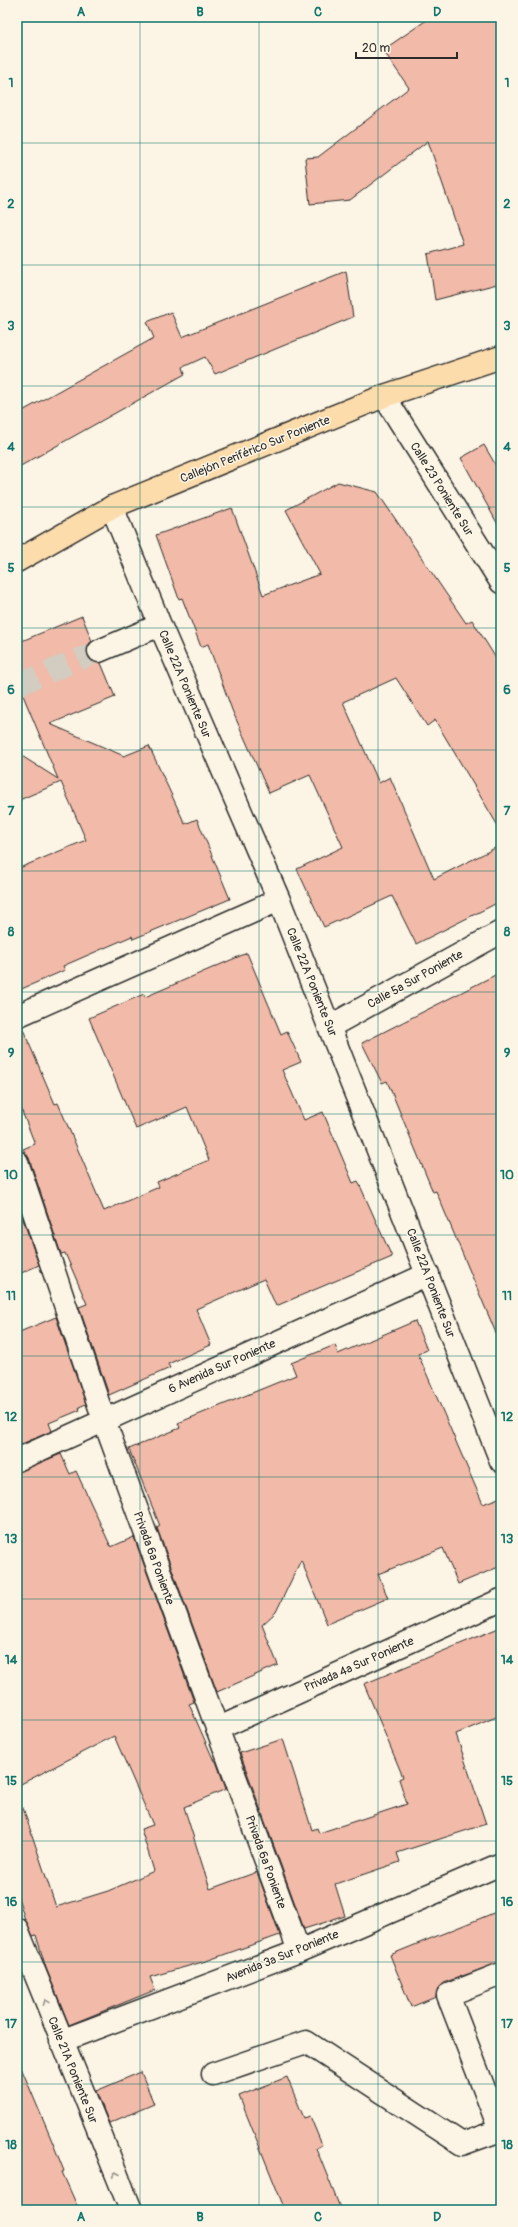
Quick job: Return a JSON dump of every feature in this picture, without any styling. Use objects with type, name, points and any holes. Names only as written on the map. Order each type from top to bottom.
[{"type":"main road","name":"Callejón Periférico Sur Poniente","points":[[17,561],[112,507],[384,396],[501,357]]},
{"type":"street","name":"Calle 23 Poniente Sur","points":[[384,396],[501,582]]},
{"type":"street","name":"Calle 22A Poniente Sur","points":[[112,507],[160,625],[279,900],[501,1461]]},
{"type":"street","points":[[98,651],[160,625]]},
{"type":"street","points":[[17,1016],[279,900]]},
{"type":"street","name":"Calle 5a Sur Poniente","points":[[329,1027],[501,932]]},
{"type":"street","name":"Privada 6a Poniente","points":[[17,1162],[104,1420],[299,1951]]},
{"type":"street","name":"6 Avenida Sur Poniente","points":[[17,1460],[428,1274]]},
{"type":"street","name":"Privada 4a Sur Poniente","points":[[217,1728],[501,1600]]},
{"type":"street","name":"Avenida 3a Sur Poniente","points":[[61,2041],[299,1951],[501,1864]]},
{"type":"street","name":"Calle 21A Poniente Sur","points":[[17,1929],[61,2041],[132,2210]]},
{"type":"street","points":[[213,2074],[306,2042],[462,2144],[501,2130],[448,1995],[501,1974]]},
{"type":"building","points":[[431,17],[501,17],[501,283],[435,300],[428,254],[463,244],[428,141],[350,200],[310,204],[305,158],[318,157],[409,88],[383,50]]},
{"type":"building","points":[[346,271],[353,317],[215,374],[205,357],[183,367],[185,374],[17,468],[17,414],[154,338],[147,322],[171,312],[182,337]]},
{"type":"building","points":[[484,445],[501,474],[501,530],[461,458]]},
{"type":"building","points":[[338,482],[377,492],[466,623],[472,620],[501,666],[501,831],[435,720],[427,726],[396,678],[343,702],[379,783],[390,777],[434,879],[501,845],[501,901],[416,944],[392,896],[324,927],[297,869],[343,847],[310,775],[269,793],[232,710],[208,644],[201,647],[182,598],[179,599],[156,535],[232,508],[263,595],[320,574],[286,510]]},
{"type":"building","points":[[82,616],[92,641],[87,649],[87,656],[92,661],[101,663],[115,697],[50,724],[124,756],[149,746],[185,824],[197,819],[230,899],[133,939],[132,936],[63,966],[65,970],[17,991],[17,869],[86,840],[61,782],[17,801],[17,753],[58,779],[17,681],[17,643]]},
{"type":"building","points":[[247,953],[281,1034],[287,1031],[301,1062],[282,1070],[304,1120],[323,1112],[353,1183],[358,1181],[392,1257],[276,1306],[264,1279],[196,1309],[211,1345],[168,1364],[170,1368],[109,1395],[79,1307],[87,1304],[65,1253],[61,1254],[29,1158],[23,1149],[35,1144],[17,1099],[17,1028],[22,1027],[55,1104],[58,1103],[104,1211],[159,1187],[157,1182],[209,1160],[187,1107],[136,1129],[89,1018],[144,994],[145,997]]},
{"type":"building","points":[[501,972],[501,1345],[436,1191],[433,1192],[387,1081],[382,1083],[362,1043]]},
{"type":"building","points":[[17,1202],[39,1265],[17,1275]]},
{"type":"building","points":[[56,1317],[86,1404],[79,1407],[80,1410],[49,1423],[52,1431],[17,1446],[17,1333]]},
{"type":"building","points":[[415,1321],[427,1350],[418,1354],[483,1504],[501,1497],[501,1566],[458,1584],[443,1548],[378,1574],[388,1598],[327,1624],[301,1560],[276,1612],[262,1625],[278,1665],[217,1692],[157,1528],[160,1526],[129,1449],[180,1428],[178,1423],[296,1375],[291,1363],[335,1345],[338,1354]]},
{"type":"building","points":[[61,1454],[70,1474],[76,1471],[111,1547],[134,1537],[194,1702],[189,1704],[214,1761],[216,1761],[226,1789],[184,1807],[210,1889],[257,1872],[280,1935],[206,1961],[150,1977],[155,1990],[69,2025],[46,1968],[36,1935],[33,1936],[25,1920],[17,1894],[17,1809],[23,1808],[56,1907],[108,1891],[154,1871],[141,1829],[153,1825],[114,1736],[17,1786],[17,1472]]},
{"type":"building","points":[[501,1627],[501,1715],[456,1734],[486,1824],[397,1853],[400,1862],[335,1884],[345,1916],[304,1929],[240,1753],[283,1739],[312,1830],[317,1828],[319,1833],[407,1804],[399,1779],[403,1777],[364,1684]]},
{"type":"building","points":[[501,1910],[501,1962],[443,1983],[438,1988],[436,1997],[411,2007],[390,1955]]},
{"type":"building","points":[[17,2058],[64,2171],[62,2172],[79,2210],[17,2210]]},
{"type":"building","points":[[141,2072],[154,2104],[109,2123],[96,2091]]},
{"type":"building","points":[[287,2077],[304,2118],[310,2116],[322,2145],[316,2148],[341,2210],[285,2210],[239,2096]]},
{"type":"tunnel","points":[[17,685],[99,651]]}]
